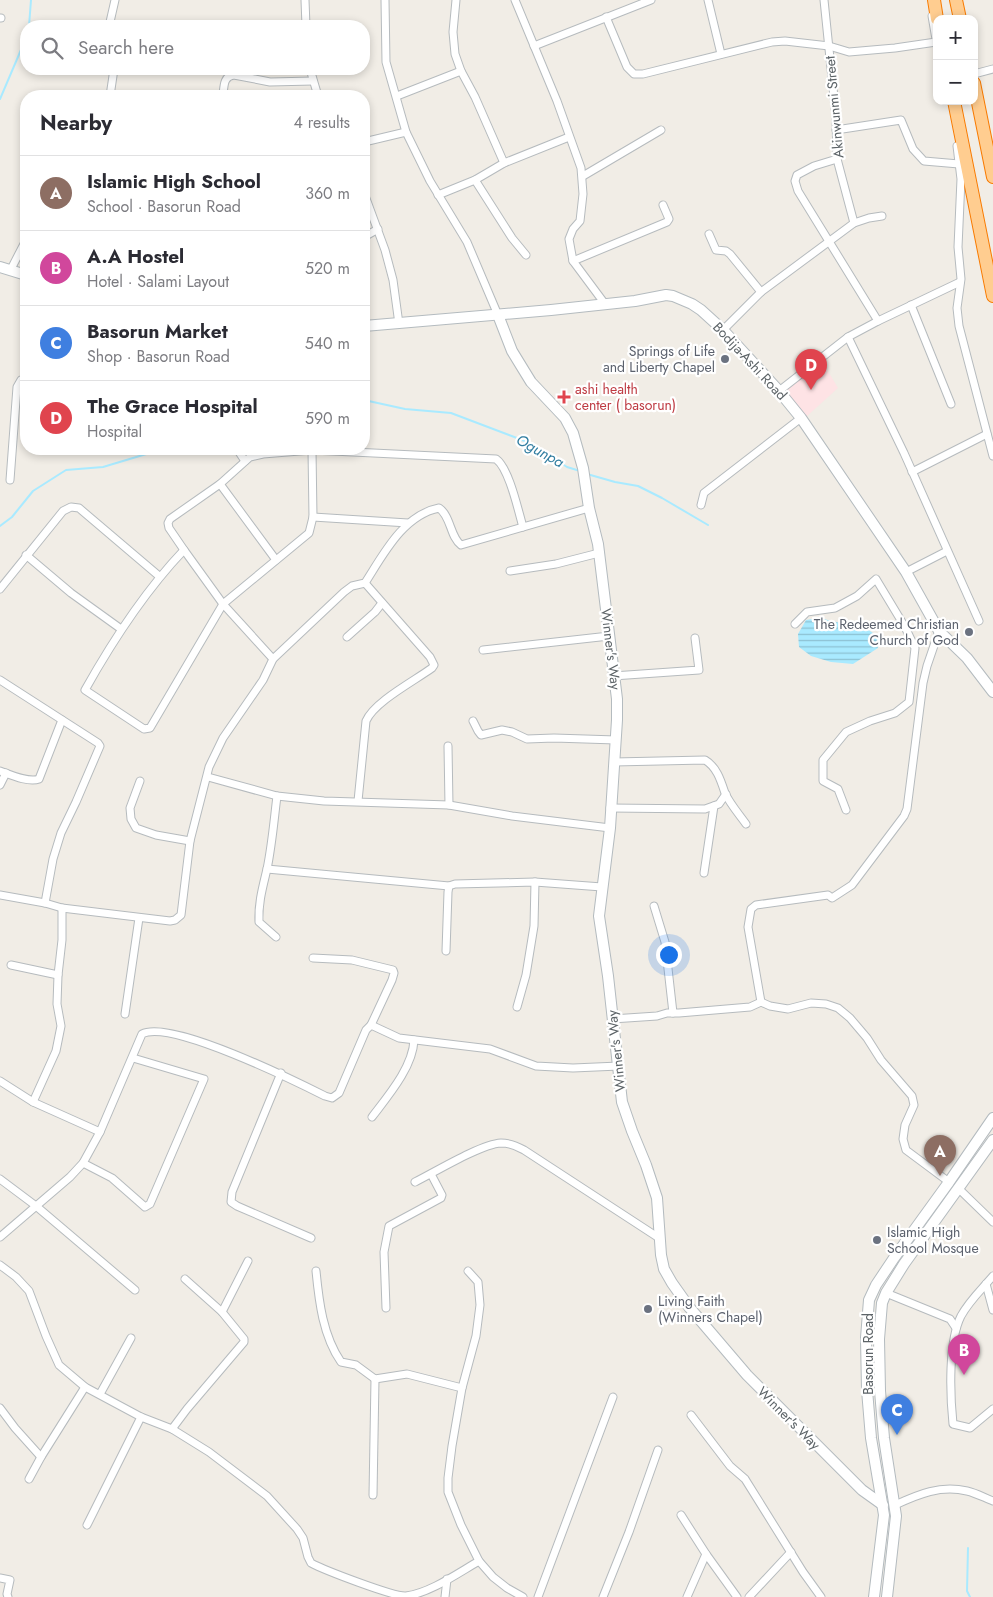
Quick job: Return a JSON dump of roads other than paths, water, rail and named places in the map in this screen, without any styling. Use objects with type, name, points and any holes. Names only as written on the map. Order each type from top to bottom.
[{"type":"highway","points":[[934,0],[936,15]]},
{"type":"highway","points":[[957,1],[959,15]]},
{"type":"highway","points":[[978,103],[993,177]]},
{"type":"highway","points":[[955,105],[993,296]]},
{"type":"street","points":[[110,20],[114,0]]},
{"type":"street","points":[[305,0],[306,20]]},
{"type":"street","points":[[385,0],[386,62],[406,132],[438,195],[467,242],[498,315]]},
{"type":"street","points":[[456,0],[453,45],[461,71],[504,164]]},
{"type":"street","points":[[509,0],[515,0],[557,101],[582,168],[584,194],[580,221],[573,229],[569,239],[573,261],[605,304]]},
{"type":"street","points":[[534,46],[651,0]]},
{"type":"street","points":[[708,0],[721,54]]},
{"type":"street","name":"Akinwunmi Street","points":[[824,0],[838,159],[854,223]]},
{"type":"street","points":[[929,0],[933,25]]},
{"type":"street","points":[[606,17],[627,68],[634,74],[643,74],[772,42],[786,41],[828,46],[849,52],[933,44]]},
{"type":"street","points":[[978,73],[993,69]]},
{"type":"street","points":[[397,96],[461,71]]},
{"type":"street","points":[[111,90],[113,75]]},
{"type":"street","points":[[224,90],[226,78],[234,75],[270,82],[313,81]]},
{"type":"street","points":[[312,75],[316,90]]},
{"type":"street","points":[[949,105],[961,179],[958,248],[961,279],[957,308],[959,326],[993,456]]},
{"type":"street","points":[[836,130],[901,120],[913,149],[924,161],[959,164]]},
{"type":"street","points":[[583,176],[661,130]]},
{"type":"street","points":[[370,141],[406,132]]},
{"type":"street","points":[[438,195],[475,180],[504,164],[569,137]]},
{"type":"street","points":[[838,159],[797,175],[798,191],[878,321]]},
{"type":"street","points":[[475,180],[512,238],[526,255]]},
{"type":"street","points":[[573,261],[668,222],[669,219],[664,205]]},
{"type":"street","points":[[370,208],[394,280],[399,324]]},
{"type":"street","points":[[723,330],[761,292],[854,223],[882,216]]},
{"type":"street","points":[[370,234],[378,229]]},
{"type":"street","points":[[710,234],[716,250],[730,254],[761,292]]},
{"type":"street","points":[[10,271],[20,252]]},
{"type":"street","points":[[0,267],[20,274]]},
{"type":"street","points":[[780,391],[848,337],[960,282]]},
{"type":"street","name":"Bodija-Ashi Road","points":[[370,326],[635,301],[658,295],[674,296],[701,310],[723,330],[780,391],[801,418],[906,572],[939,630],[968,658],[993,692]]},
{"type":"street","points":[[911,305],[951,404]]},
{"type":"street","name":"Winner's Way","points":[[498,315],[512,351],[522,369],[531,382],[565,418],[573,433],[583,468],[589,508],[600,553],[617,699],[610,828],[599,926],[608,976],[624,1107],[657,1198],[662,1262],[672,1283],[726,1352],[862,1490],[883,1504]]},
{"type":"street","points":[[848,337],[912,472],[979,621]]},
{"type":"street","points":[[10,480],[17,387],[20,382]]},
{"type":"street","points":[[700,505],[704,493],[801,418]]},
{"type":"street","points":[[912,472],[987,434]]},
{"type":"street","points":[[370,453],[499,460],[507,474],[523,527]]},
{"type":"street","points":[[241,455],[245,461]]},
{"type":"street","points":[[259,455],[250,457],[220,484],[170,519],[168,523],[169,528],[223,604],[272,659]]},
{"type":"street","points":[[184,550],[159,576],[121,629],[85,690],[140,726],[148,729],[223,604],[309,533],[313,516],[312,455]]},
{"type":"street","points":[[220,484],[276,560]]},
{"type":"street","points":[[0,589],[63,511],[71,507],[79,508],[159,576]]},
{"type":"street","points":[[0,895],[62,908],[139,918],[175,920],[180,915],[190,841],[212,759],[223,738],[263,680],[272,659],[344,592],[352,586],[365,583],[383,554],[408,523],[424,513],[439,508],[444,512],[457,541],[461,545],[589,508]]},
{"type":"street","points":[[313,516],[408,523]]},
{"type":"street","points":[[906,572],[947,551]]},
{"type":"street","points":[[510,572],[556,564],[600,553]]},
{"type":"street","points":[[26,555],[71,593],[121,629]]},
{"type":"street","points":[[795,624],[807,612],[835,608],[857,596],[876,579],[905,627],[915,648],[909,702],[895,713],[870,721],[846,732],[834,744],[823,760],[823,781],[838,789],[846,810]]},
{"type":"street","points":[[358,801],[366,721],[370,713],[434,665],[430,657],[365,583]]},
{"type":"street","points":[[347,637],[375,612],[382,603]]},
{"type":"street","points":[[761,1002],[748,927],[751,909],[756,905],[790,899],[828,895],[832,898],[852,885],[900,823],[907,808],[923,683],[939,630]]},
{"type":"street","points":[[483,650],[609,636]]},
{"type":"street","points":[[613,676],[699,670],[695,638]]},
{"type":"street","points":[[0,680],[93,739],[100,746],[61,833],[53,859],[45,903]]},
{"type":"street","points":[[0,785],[3,772],[35,781],[39,779],[62,720]]},
{"type":"street","points":[[473,721],[481,734],[502,730],[512,732],[527,739],[616,740]]},
{"type":"street","points":[[448,746],[448,805]]},
{"type":"street","points":[[614,762],[705,760],[710,762],[723,784],[726,794],[746,824]]},
{"type":"street","points":[[208,777],[277,796],[324,801],[448,805],[512,816],[610,828]]},
{"type":"street","points":[[140,781],[130,804],[130,814],[136,828],[156,835],[190,841]]},
{"type":"street","points":[[610,808],[704,809],[719,804],[726,794]]},
{"type":"street","points":[[276,937],[259,922],[261,892],[267,869],[277,796]]},
{"type":"street","points":[[704,873],[714,806]]},
{"type":"street","points":[[267,869],[449,886],[455,884],[535,882],[602,886]]},
{"type":"street","points":[[517,1007],[526,974],[534,926],[535,882]]},
{"type":"street","points":[[446,951],[449,886]]},
{"type":"street","points":[[654,906],[667,955],[674,1013]]},
{"type":"street","points":[[33,1102],[56,1051],[61,1026],[57,1004],[62,940],[62,908]]},
{"type":"street","points":[[125,1014],[139,918]]},
{"type":"street","points":[[0,1237],[70,1177],[83,1163],[100,1132],[142,1034],[148,1031],[154,1030],[205,1044],[281,1074],[325,1096],[332,1098],[335,1096],[357,1053],[366,1030],[371,1025],[394,973],[393,970],[352,960],[313,958]]},
{"type":"street","points":[[12,966],[58,975]]},
{"type":"street","points":[[612,1019],[750,1007],[761,1002],[770,1006],[788,1009],[810,1003],[826,1004],[838,1008],[850,1018],[887,1067],[912,1096],[914,1106],[905,1126],[903,1140],[906,1150],[954,1185],[993,1222]]},
{"type":"street","points":[[371,1025],[399,1038],[490,1049],[536,1066],[572,1068],[619,1066]]},
{"type":"street","points":[[372,1117],[394,1089],[404,1072],[414,1048],[414,1040]]},
{"type":"street","points":[[83,1163],[112,1178],[145,1206],[150,1204],[204,1079],[133,1058]]},
{"type":"street","points":[[281,1074],[232,1192],[231,1202],[311,1238]]},
{"type":"street","points":[[0,1081],[33,1102],[100,1132]]},
{"type":"street","name":"Basorun Road","points":[[887,1597],[896,1530],[895,1505],[884,1438],[880,1391],[880,1312],[886,1293],[954,1185],[993,1118]]},
{"type":"street","name":"Basorun Road","points":[[874,1597],[883,1528],[883,1504],[871,1438],[867,1390],[866,1338],[869,1300],[876,1285],[894,1258],[993,1140]]},
{"type":"street","points":[[415,1182],[486,1147],[501,1143],[509,1144],[524,1150],[659,1238]]},
{"type":"street","points":[[386,1308],[384,1252],[389,1226],[441,1198],[442,1195],[431,1174]]},
{"type":"street","points":[[0,1179],[36,1206],[135,1290]]},
{"type":"street","points":[[894,1258],[904,1264]]},
{"type":"street","points":[[222,1312],[248,1261]]},
{"type":"street","points":[[0,1265],[29,1291],[59,1364],[85,1388],[100,1394],[141,1417],[172,1429],[223,1462],[267,1496],[303,1538],[311,1563],[400,1596],[420,1592],[447,1580],[479,1561]]},
{"type":"street","points":[[316,1271],[319,1305],[334,1352],[341,1362],[356,1365],[376,1379],[407,1374],[462,1388]]},
{"type":"street","points":[[468,1271],[478,1282],[480,1305],[476,1336],[462,1388],[449,1464],[448,1492],[461,1525],[479,1561],[493,1577],[523,1597]]},
{"type":"street","points":[[993,1276],[969,1303],[956,1328],[951,1382],[953,1424],[970,1428],[993,1409]]},
{"type":"street","points":[[172,1429],[244,1342],[244,1339],[222,1312],[185,1279]]},
{"type":"street","points":[[986,1284],[993,1310]]},
{"type":"street","points":[[886,1293],[950,1319],[956,1328]]},
{"type":"street","points":[[100,1394],[131,1338]]},
{"type":"street","points":[[373,1495],[376,1379]]},
{"type":"street","points":[[29,1479],[85,1388]]},
{"type":"street","points":[[538,1597],[612,1397]]},
{"type":"street","points":[[0,1408],[41,1457]]},
{"type":"street","points":[[691,1415],[730,1466],[745,1479],[821,1597]]},
{"type":"street","points":[[87,1525],[141,1417]]},
{"type":"street","points":[[604,1597],[658,1450]]},
{"type":"street","points":[[895,1505],[928,1491],[944,1490],[968,1491],[993,1501]]},
{"type":"street","points":[[681,1515],[706,1554],[738,1597]]},
{"type":"street","points":[[749,1597],[791,1552]]},
{"type":"street","points":[[687,1597],[706,1554]]},
{"type":"street","points":[[0,1578],[10,1580],[8,1597]]},
{"type":"street","points":[[445,1597],[447,1580]]},
{"type":"water","points":[[819,618],[867,629],[879,637],[878,648],[853,664],[831,662],[811,656],[799,647],[798,634],[806,620]]},
{"type":"waterway","points":[[29,20],[31,0]]},
{"type":"waterway","points":[[0,99],[20,52]]},
{"type":"waterway","name":"Ogunpa","points":[[370,401],[405,409],[451,413],[530,443],[567,467],[580,471]]},
{"type":"waterway","name":"Ogunpa","points":[[0,526],[12,517],[33,491],[66,470],[103,467],[143,455]]},
{"type":"waterway","name":"Ogunpa","points":[[587,474],[638,486],[708,525]]},
{"type":"waterway","points":[[968,1548],[967,1591],[970,1597]]},
{"type":"place","name":"Springs of Life and Liberty Chapel","points":[[725,359]]},
{"type":"place","name":"The Grace Hospital","points":[[811,390]]},
{"type":"place","name":"ashi health center ( basorun)","points":[[564,397]]},
{"type":"place","name":"The Redeemed Christian Church of God","points":[[969,632]]},
{"type":"place","name":"Islamic High School","points":[[940,1176]]},
{"type":"place","name":"Islamic High School Mosque","points":[[877,1240]]},
{"type":"place","name":"Living Faith (Winners Chapel)","points":[[648,1309]]},
{"type":"place","name":"A.A Hostel","points":[[964,1375]]},
{"type":"place","name":"Basorun Market","points":[[897,1435]]}]
